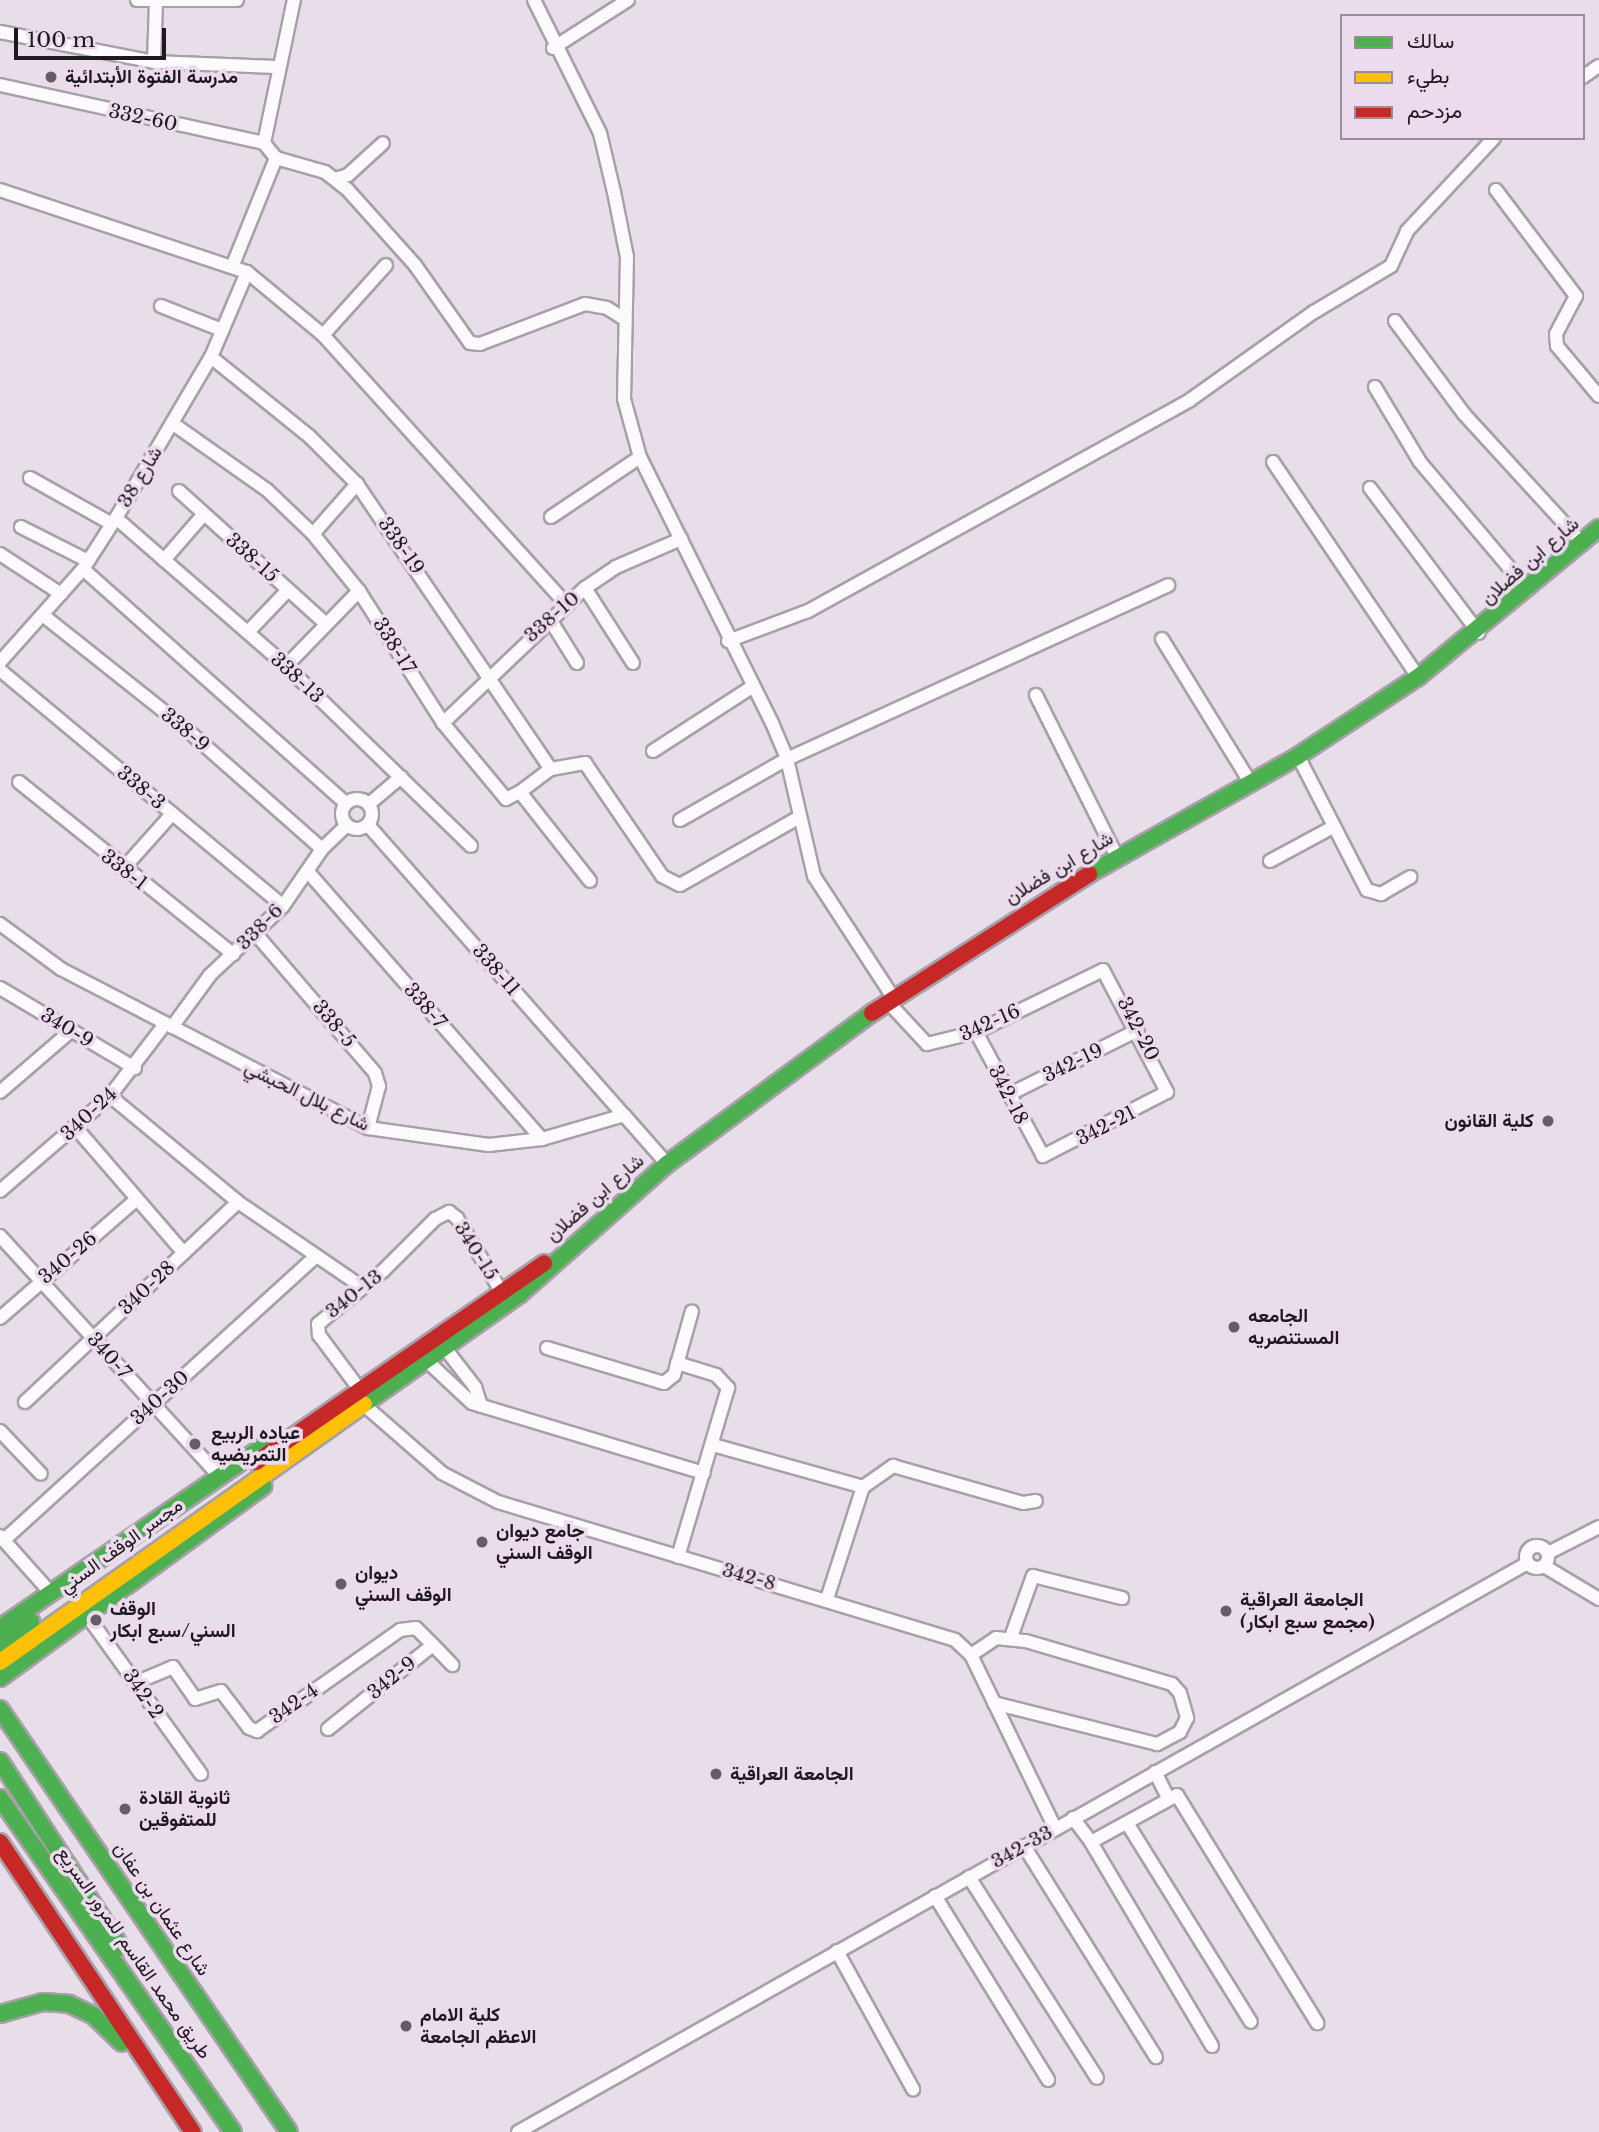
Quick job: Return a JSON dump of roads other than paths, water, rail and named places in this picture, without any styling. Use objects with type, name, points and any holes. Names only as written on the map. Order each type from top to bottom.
[{"type":"main road","name":"شارع ابن فضلان","points":[[361,1397],[426,1360],[528,1287],[553,1262],[667,1164],[890,999],[1117,856],[1298,756],[1419,677],[1479,633],[1599,528]]},
{"type":"main road","name":"شارع ابن فضلان","points":[[265,1463],[361,1397],[501,1291],[553,1262]]},
{"type":"main road","points":[[1,1626],[269,1443],[307,1435]]},
{"type":"main road","points":[[0,1678],[278,1475],[307,1435]]},
{"type":"main road","name":"مجسر الوقف السني","points":[[0,1645],[265,1463]]},
{"type":"main road","name":"مجسر الوقف السني","points":[[0,1662],[265,1463]]},
{"type":"main road","name":"شارع عثمان بن عفان","points":[[0,1709],[289,2132]]},
{"type":"main road","points":[[0,1761],[175,2033],[200,2084]]},
{"type":"main road","name":"طريق محمد القاسم للمرور السريع","points":[[0,1798],[233,2132]]},
{"type":"main road","points":[[0,1842],[193,2132]]},
{"type":"main road","points":[[0,2014],[43,2002],[85,2010],[167,2093]]},
{"type":"street","points":[[137,0],[156,3],[237,0]]},
{"type":"street","points":[[294,0],[276,67],[264,143],[276,158],[335,179],[415,265],[465,341],[480,344],[584,304],[607,308],[623,318]]},
{"type":"street","points":[[534,0],[553,48],[600,133],[627,257],[623,318],[624,399],[640,457],[787,759],[797,818],[814,876],[890,999]]},
{"type":"street","points":[[553,48],[628,0]]},
{"type":"street","points":[[154,62],[156,3]]},
{"type":"street","points":[[0,32],[154,62],[276,67]]},
{"type":"street","name":"332-60","points":[[0,85],[22,92],[264,143]]},
{"type":"street","points":[[728,641],[808,611],[1190,400],[1314,312],[1391,266],[1411,226],[1492,140]]},
{"type":"street","points":[[335,179],[348,175],[383,143]]},
{"type":"street","points":[[232,267],[276,158]]},
{"type":"street","points":[[0,190],[247,272],[323,335],[565,603]]},
{"type":"street","points":[[1496,190],[1576,296],[1556,334],[1557,346],[1599,396]]},
{"type":"street","points":[[323,335],[386,265]]},
{"type":"street","name":"شارع 38","points":[[0,662],[44,616],[85,565],[114,521],[211,357],[247,272]]},
{"type":"street","points":[[161,306],[222,330]]},
{"type":"street","points":[[1395,321],[1464,414],[1582,544]]},
{"type":"street","name":"338-19","points":[[211,357],[310,437],[357,484],[490,672],[551,769]]},
{"type":"street","points":[[1375,387],[1420,463],[1528,590]]},
{"type":"street","name":"338-17","points":[[172,423],[267,490],[313,534],[359,591],[443,723],[506,799],[520,792]]},
{"type":"street","points":[[551,517],[640,457]]},
{"type":"street","points":[[1273,462],[1419,677]]},
{"type":"street","name":"338-13","points":[[30,478],[114,521],[164,560],[286,666],[471,846]]},
{"type":"street","points":[[313,534],[357,484]]},
{"type":"street","points":[[1370,488],[1479,633]]},
{"type":"street","name":"338-15","points":[[179,491],[326,624]]},
{"type":"street","points":[[164,560],[204,514]]},
{"type":"street","points":[[21,527],[85,565],[346,803]]},
{"type":"street","name":"338-10","points":[[443,723],[490,672],[584,588],[616,566],[681,539]]},
{"type":"street","points":[[0,554],[61,594]]},
{"type":"street","points":[[680,820],[787,759],[1168,585]]},
{"type":"street","points":[[584,588],[634,663]]},
{"type":"street","points":[[248,632],[288,590]]},
{"type":"street","points":[[286,666],[359,591]]},
{"type":"street","name":"338-9","points":[[44,616],[186,729],[322,849]]},
{"type":"street","points":[[549,618],[577,663]]},
{"type":"street","points":[[1162,639],[1250,782]]},
{"type":"street","name":"338-3","points":[[0,670],[283,905]]},
{"type":"street","points":[[653,751],[751,687]]},
{"type":"street","points":[[1036,695],[1117,856]]},
{"type":"street","points":[[1298,756],[1331,828],[1371,894],[1410,877]]},
{"type":"street","points":[[590,881],[520,792],[551,769],[586,763],[672,883],[692,881],[797,818]]},
{"type":"street","points":[[369,804],[355,799],[346,803],[342,812],[346,825],[360,830],[368,825],[369,804],[401,777]]},
{"type":"street","name":"338-1","points":[[19,782],[123,869],[233,954]]},
{"type":"street","points":[[123,869],[172,814]]},
{"type":"street","name":"338-6","points":[[169,1025],[233,954],[283,905],[309,873],[322,849],[346,825]]},
{"type":"street","name":"338-11","points":[[368,825],[624,1115]]},
{"type":"street","points":[[1270,861],[1331,828]]},
{"type":"street","name":"338-7","points":[[309,873],[542,1139]]},
{"type":"street","name":"شارع بلال الحبشي","points":[[0,924],[61,968],[368,1128],[489,1145],[542,1139],[624,1115]]},
{"type":"street","name":"338-5","points":[[255,933],[377,1077],[368,1128]]},
{"type":"street","name":"342-16","points":[[890,999],[927,1044],[976,1032],[1103,970]]},
{"type":"street","name":"342-20","points":[[1103,970],[1139,1030],[1167,1092]]},
{"type":"street","name":"340-9","points":[[1,991],[135,1068]]},
{"type":"street","name":"340-24","points":[[0,1191],[110,1096],[169,1025]]},
{"type":"street","points":[[0,1092],[72,1030]]},
{"type":"street","name":"342-19","points":[[1008,1095],[1139,1030]]},
{"type":"street","name":"342-18","points":[[976,1032],[1042,1156]]},
{"type":"street","name":"342-21","points":[[1042,1156],[1167,1092]]},
{"type":"street","points":[[110,1096],[238,1202],[362,1287]]},
{"type":"street","points":[[624,1115],[667,1164]]},
{"type":"street","points":[[76,1128],[184,1253]]},
{"type":"street","name":"340-26","points":[[0,1318],[138,1199]]},
{"type":"street","name":"340-28","points":[[24,1402],[238,1202]]},
{"type":"street","name":"340-13","points":[[361,1397],[318,1328],[322,1318],[449,1212]]},
{"type":"street","name":"340-15","points":[[449,1212],[501,1291]]},
{"type":"street","name":"340-7","points":[[0,1236],[219,1476]]},
{"type":"street","name":"340-30","points":[[2,1538],[316,1256]]},
{"type":"street","points":[[547,1348],[664,1383],[674,1375],[692,1311]]},
{"type":"street","points":[[444,1347],[475,1387],[481,1406]]},
{"type":"street","points":[[426,1360],[454,1392],[481,1406],[704,1473]]},
{"type":"street","points":[[677,1363],[716,1375],[729,1388],[678,1557]]},
{"type":"street","name":"342-8","points":[[361,1397],[442,1473],[475,1492],[678,1557],[827,1599],[955,1640],[971,1655]]},
{"type":"street","points":[[0,1431],[41,1474]]},
{"type":"street","points":[[713,1445],[863,1487]]},
{"type":"street","points":[[827,1599],[863,1487],[897,1465],[1023,1503],[1036,1501]]},
{"type":"street","points":[[1528,1563],[1546,1559],[1599,1527]]},
{"type":"street","points":[[2,1538],[51,1593]]},
{"type":"street","name":"342-33","points":[[518,2132],[1528,1563],[1533,1547],[1546,1559]]},
{"type":"street","points":[[1546,1559],[1599,1599]]},
{"type":"street","points":[[1011,1637],[1032,1576],[1122,1598]]},
{"type":"street","name":"342-2","points":[[86,1614],[201,1774]]},
{"type":"street","name":"342-4","points":[[135,1683],[173,1667],[195,1699],[221,1691],[249,1728],[257,1731],[400,1630],[416,1628],[433,1645]]},
{"type":"street","points":[[994,1703],[1150,1744],[1171,1739],[1186,1724],[1183,1699],[1172,1684],[1011,1637],[996,1638],[971,1655],[994,1703],[1055,1828]]},
{"type":"street","name":"342-9","points":[[328,1729],[433,1645],[452,1665]]},
{"type":"street","points":[[1155,1772],[1169,1799]]},
{"type":"street","points":[[1091,1842],[1169,1799],[1182,1795],[1317,2023]]},
{"type":"street","points":[[1073,1818],[1091,1842],[1212,2046]]},
{"type":"street","points":[[1127,1823],[1251,2022]]},
{"type":"street","points":[[1024,1846],[1156,2057]]},
{"type":"street","points":[[969,1877],[1097,2078]]},
{"type":"street","points":[[934,1896],[1048,2080]]},
{"type":"street","points":[[837,1951],[913,2089]]},
{"type":"place","name":"مدرسة الفتوة الأبتدائية","points":[[51,77]]},
{"type":"place","name":"كلية القانون","points":[[1548,1121]]},
{"type":"place","name":"الجامعه المستنصريه","points":[[1234,1327]]},
{"type":"place","name":"عياده الربيع التمريضيه","points":[[195,1444]]},
{"type":"place","name":"جامع ديوان الوقف السني","points":[[482,1542]]},
{"type":"place","name":"ديوان الوقف السني","points":[[341,1584]]},
{"type":"place","name":"الجامعة العراقية (مجمع سبع ابكار)","points":[[1226,1611]]},
{"type":"place","name":"الوقف السني/سبع ابكار","points":[[96,1620]]},
{"type":"place","name":"الجامعة العراقية","points":[[716,1774]]},
{"type":"place","name":"ثانوية القادة للمتفوقين","points":[[125,1809]]},
{"type":"place","name":"كلية الامام الاعظم الجامعة","points":[[406,2026]]}]
